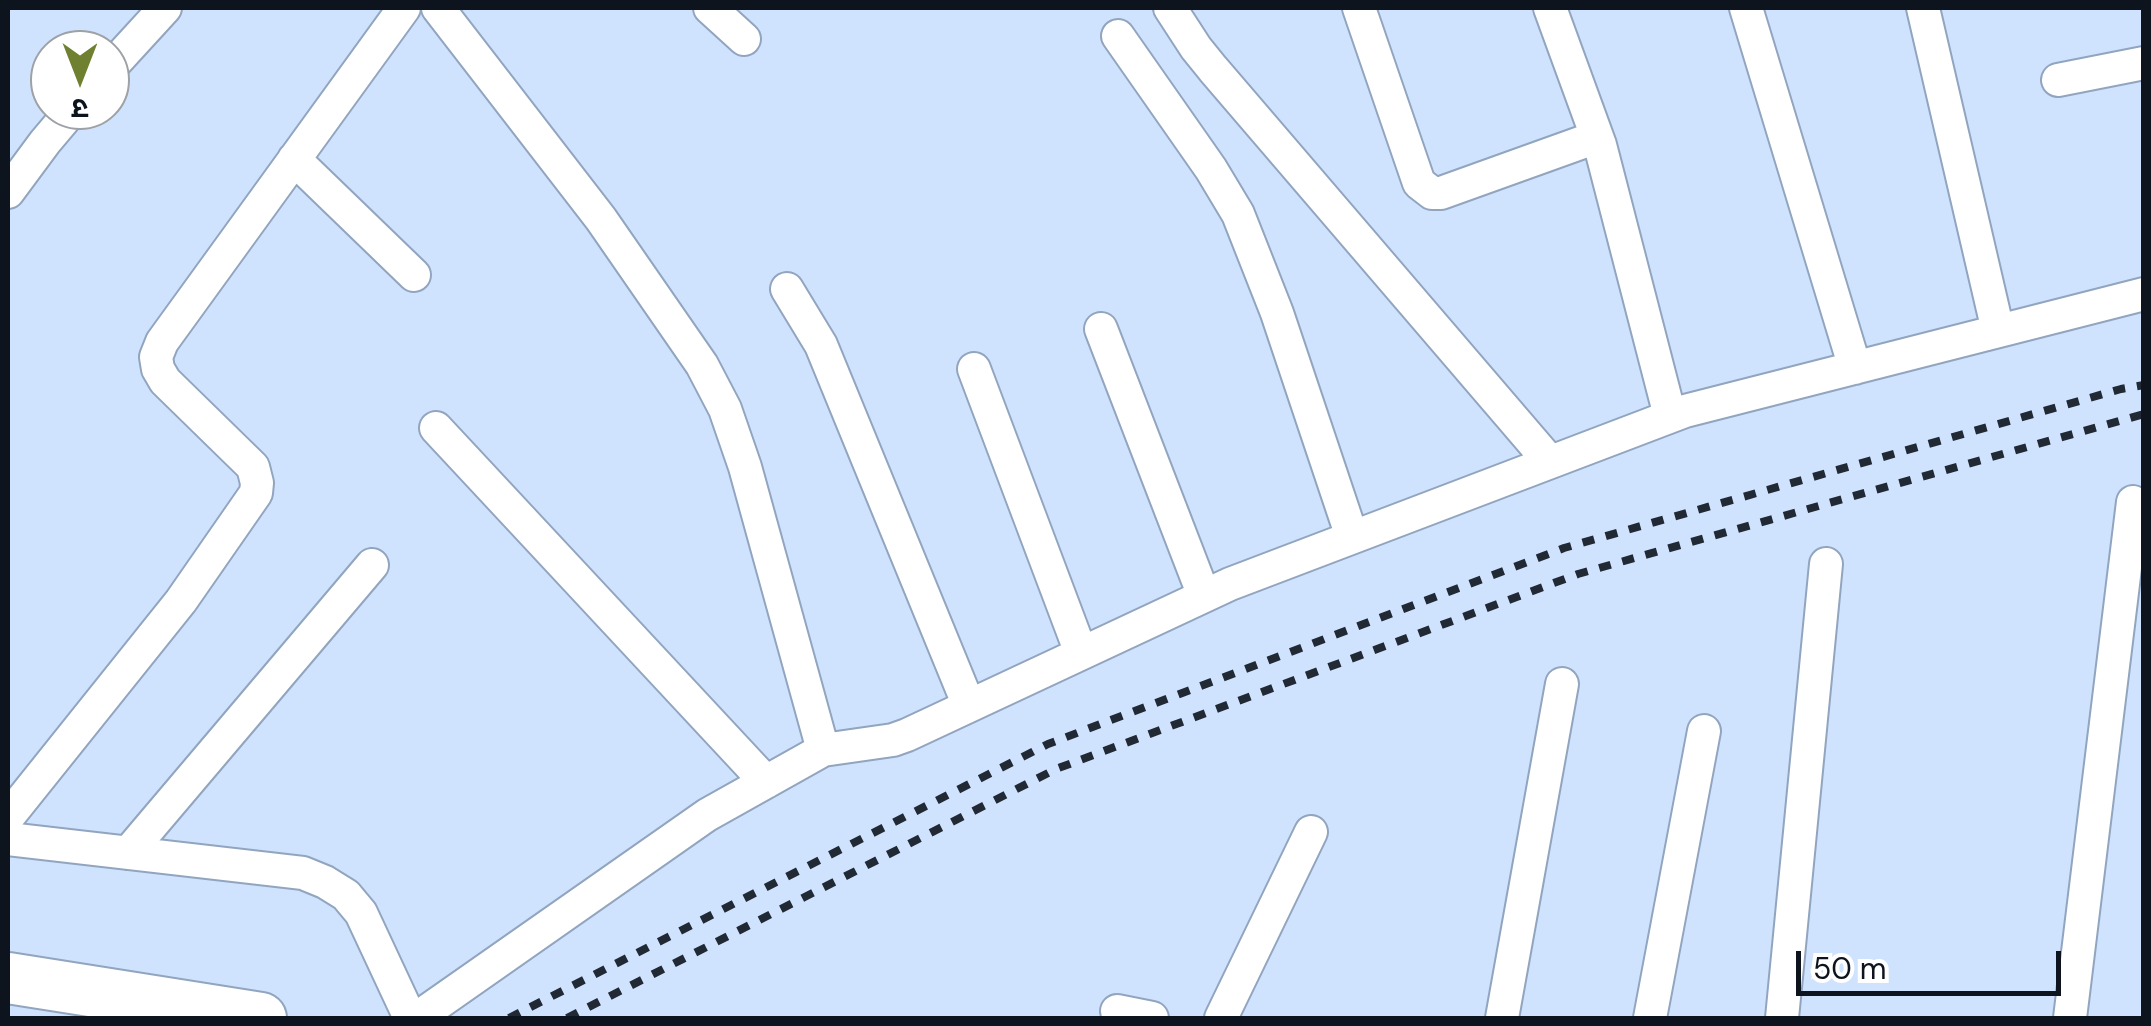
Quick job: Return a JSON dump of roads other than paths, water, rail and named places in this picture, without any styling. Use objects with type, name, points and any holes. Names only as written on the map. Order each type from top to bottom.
[{"type":"main road","points":[[8,978],[261,1018]]},
{"type":"street","points":[[130,46],[165,8]]},
{"type":"street","points":[[8,817],[182,601],[256,492],[258,483],[253,467],[165,381],[156,357],[162,342],[404,8]]},
{"type":"street","points":[[438,8],[600,219],[702,365],[725,409],[834,748]]},
{"type":"street","points":[[710,8],[744,39]]},
{"type":"street","points":[[1170,8],[1196,48],[1550,462]]},
{"type":"street","points":[[1359,8],[1419,183],[1432,193],[1442,193],[1598,137]]},
{"type":"street","points":[[1550,8],[1598,137],[1670,416]]},
{"type":"street","points":[[1746,8],[1855,368]]},
{"type":"street","points":[[1923,8],[1998,331]]},
{"type":"street","points":[[1118,36],[1212,169],[1238,214],[1277,313],[1352,537]]},
{"type":"street","points":[[2058,80],[2144,63]]},
{"type":"street","points":[[8,192],[54,130]]},
{"type":"street","points":[[294,159],[414,275]]},
{"type":"street","points":[[787,289],[821,345],[969,706]]},
{"type":"street","points":[[8,840],[304,874],[325,882],[346,894],[361,913],[413,1018],[707,815],[834,748],[892,740],[1230,584],[1670,416],[2144,294]]},
{"type":"street","points":[[1101,330],[1204,596]]},
{"type":"street","points":[[974,369],[1081,653]]},
{"type":"street","points":[[436,428],[766,782]]},
{"type":"street","points":[[2070,1018],[2133,502]]},
{"type":"street","points":[[1782,1018],[1826,564]]},
{"type":"street","points":[[128,854],[372,566]]},
{"type":"street","points":[[1502,1018],[1562,684]]},
{"type":"street","points":[[1650,1018],[1704,732]]},
{"type":"street","points":[[1221,1018],[1311,832]]},
{"type":"street","points":[[1117,1011],[1152,1018]]},
{"type":"railway","points":[[509,1018],[1048,744],[1564,548],[2144,385]]},
{"type":"railway","points":[[567,1018],[1056,769],[1578,574],[2144,414]]}]
